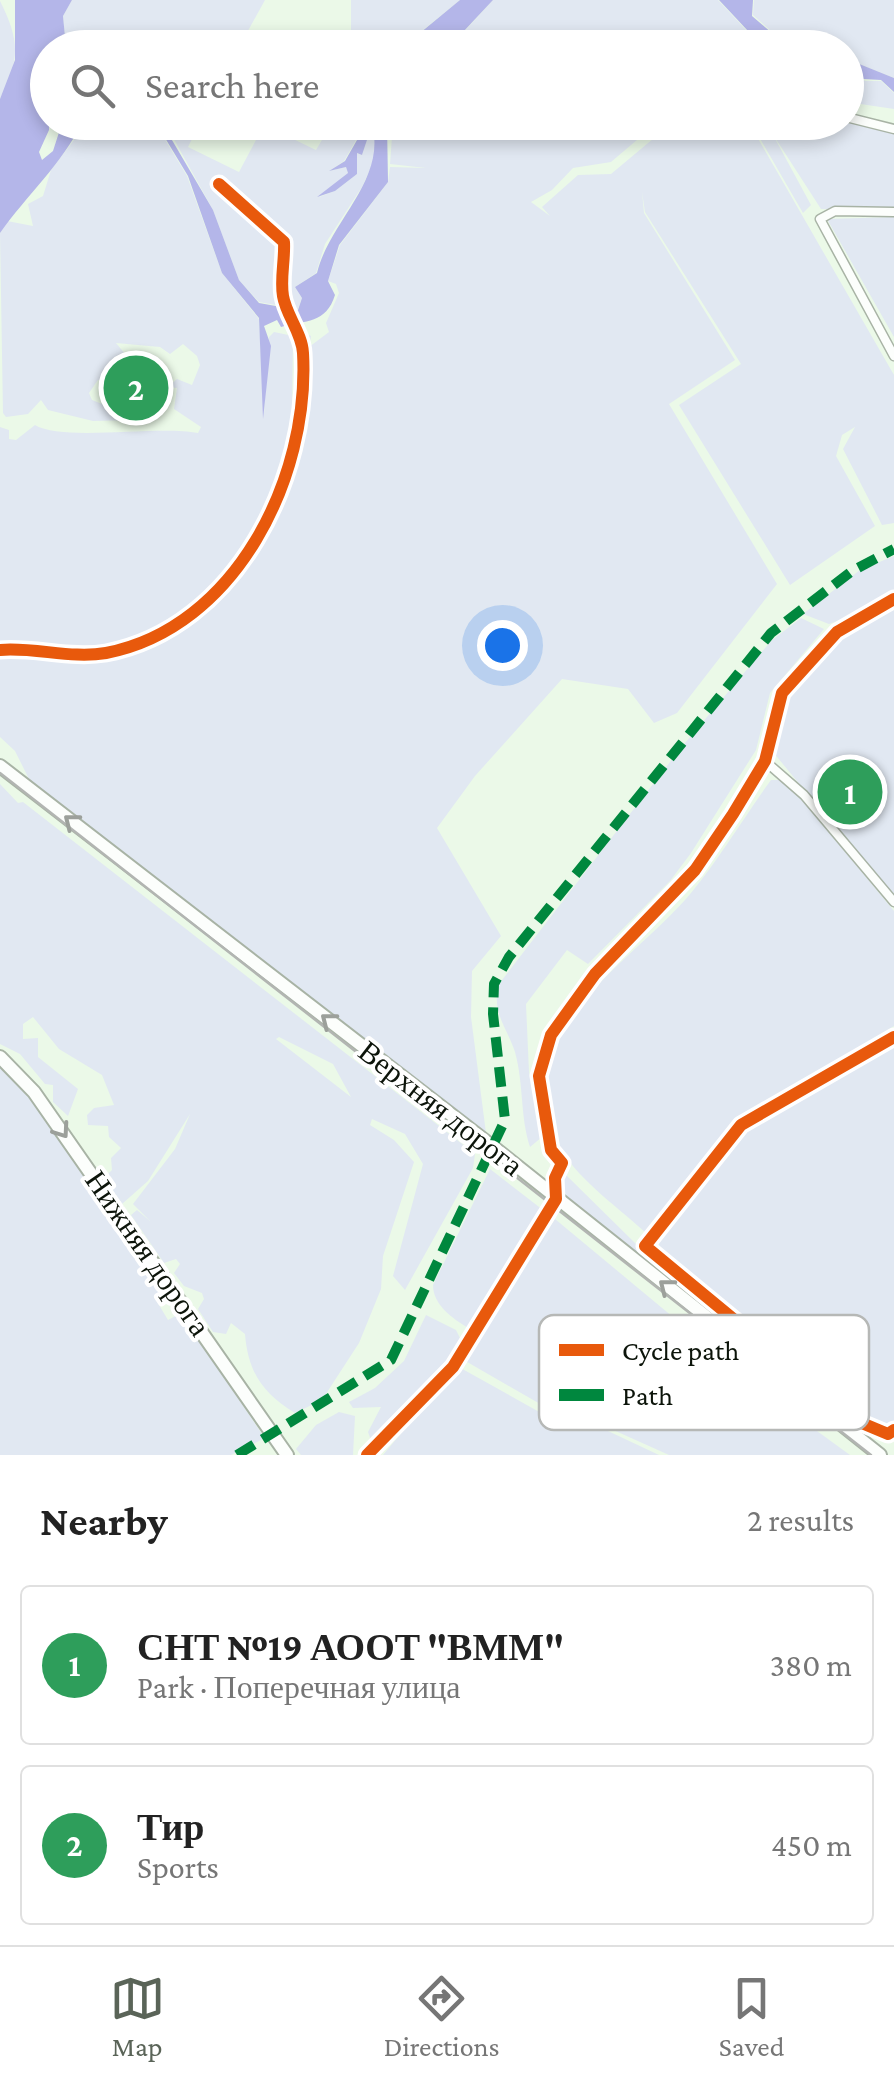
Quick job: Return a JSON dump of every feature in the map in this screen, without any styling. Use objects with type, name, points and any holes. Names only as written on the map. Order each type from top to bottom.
[{"type":"main road","name":"Верхняя дорога","points":[[0,766],[702,1315]]},
{"type":"main road","name":"Нижняя дорога","points":[[0,1057],[34,1092],[288,1455]]},
{"type":"main road","name":"Верхняя дорога","points":[[848,1430],[880,1455]]},
{"type":"street","points":[[864,122],[894,129]]},
{"type":"street","points":[[0,650],[108,652],[185,622],[219,592],[264,522],[282,483],[301,399],[303,348],[285,303],[284,242],[219,184]]},
{"type":"street","points":[[894,212],[835,212],[820,219],[894,356]]},
{"type":"street","points":[[367,1455],[453,1367],[556,1200],[556,1178],[562,1163],[551,1150],[539,1076],[551,1036],[595,974],[695,870],[765,761],[782,693],[837,632],[894,599]]},
{"type":"street","points":[[765,761],[804,795],[894,902]]},
{"type":"street","points":[[729,1315],[645,1246],[741,1125],[894,1037]]},
{"type":"street","points":[[869,1426],[888,1434],[894,1430]]},
{"type":"shaded area","points":[[72,0],[265,0],[248,30],[64,30],[63,16]]},
{"type":"shaded area","points":[[351,0],[460,0],[423,30],[351,30]]},
{"type":"shaded area","points":[[493,0],[718,0],[746,30],[466,30]]},
{"type":"shaded area","points":[[754,0],[894,0],[894,78],[864,66],[864,30],[770,30],[753,15]]},
{"type":"shaded area","points":[[0,1],[15,50],[0,99]]},
{"type":"shaded area","points":[[864,80],[881,81],[894,93],[894,109],[864,105]]},
{"type":"shaded area","points":[[864,126],[894,133],[894,210],[821,209],[777,140],[864,140]]},
{"type":"shaded area","points":[[74,140],[165,140],[187,176],[222,273],[259,319],[264,413],[269,337],[274,332],[293,336],[292,409],[299,409],[299,330],[311,336],[309,347],[329,332],[326,323],[339,293],[336,284],[328,281],[340,245],[388,182],[390,167],[426,168],[390,164],[392,140],[637,140],[611,162],[573,168],[552,190],[531,202],[550,216],[542,207],[578,175],[611,174],[652,140],[759,140],[894,375],[894,523],[882,525],[843,449],[855,427],[842,435],[836,456],[875,526],[790,585],[679,405],[741,364],[645,212],[642,192],[644,213],[735,360],[669,404],[777,584],[677,713],[654,723],[628,689],[562,679],[475,776],[437,828],[501,936],[472,971],[471,1017],[487,1141],[31,783],[15,751],[0,737],[0,427],[9,430],[9,439],[16,440],[35,425],[48,430],[88,433],[198,433],[201,427],[174,409],[177,388],[168,387],[177,379],[192,385],[200,365],[197,356],[183,344],[170,354],[160,347],[116,343],[130,360],[130,379],[115,385],[98,380],[89,393],[92,400],[135,417],[132,420],[93,421],[48,410],[41,400],[28,414],[6,417],[3,413],[0,233],[7,221],[33,226],[28,204],[43,196],[51,170]]},
{"type":"shaded area","points":[[174,140],[192,140],[188,147],[239,172],[256,140],[295,140],[316,150],[322,140],[356,140],[344,161],[329,171],[346,167],[348,173],[319,197],[335,191],[357,174],[357,153],[362,155],[367,140],[375,140],[377,154],[362,187],[325,244],[316,273],[295,287],[302,298],[298,309],[259,302],[239,280],[213,210]]},
{"type":"shaded area","points":[[761,140],[776,140],[811,205],[803,213]]},
{"type":"shaded area","points":[[894,217],[894,337],[827,219]]},
{"type":"shaded area","points":[[894,556],[894,594],[882,604],[829,624],[803,614],[860,570]]},
{"type":"shaded area","points":[[894,610],[894,899],[773,752],[785,697],[841,633]]},
{"type":"shaded area","points":[[801,618],[824,629],[770,693],[756,750],[691,853],[670,881],[588,964],[567,950],[526,1004],[529,1072],[542,1137],[530,1147],[515,1052],[498,1012],[499,984],[680,749],[771,641]]},
{"type":"shaded area","points":[[771,780],[786,780],[894,911],[894,1026],[740,1120],[648,1235],[590,1184],[561,1149],[546,1109],[546,1072],[558,1038],[580,1006],[691,893]]},
{"type":"shaded area","points":[[0,784],[18,803],[23,802],[475,1154],[473,1168],[405,1290],[393,1276],[423,1164],[405,1134],[372,1119],[370,1125],[394,1140],[414,1162],[383,1256],[381,1289],[359,1343],[322,1400],[295,1413],[259,1381],[245,1334],[231,1323],[226,1334],[213,1332],[198,1309],[204,1299],[202,1293],[184,1286],[174,1273],[180,1264],[176,1259],[164,1263],[131,1215],[137,1210],[150,1221],[133,1204],[175,1149],[190,1114],[148,1181],[122,1204],[104,1178],[112,1170],[111,1158],[121,1148],[109,1137],[108,1126],[88,1125],[87,1115],[94,1108],[114,1105],[102,1075],[59,1049],[33,1017],[23,1024],[23,1039],[38,1038],[38,1057],[78,1089],[68,1116],[53,1102],[53,1085],[45,1084],[20,1054],[0,1044]],"holes":[[[279,1037],[333,1064],[351,1097],[276,1039]]]},
{"type":"shaded area","points":[[894,1046],[894,1425],[888,1429],[869,1425],[869,1315],[734,1315],[663,1257],[658,1242],[742,1132]]},
{"type":"shaded area","points":[[0,1065],[30,1096],[166,1291],[156,1300],[168,1320],[181,1313],[264,1437],[261,1440],[231,1455],[0,1455]]},
{"type":"shaded area","points":[[490,1169],[543,1210],[468,1328],[440,1305],[433,1285]]},
{"type":"shaded area","points":[[564,1173],[635,1243],[723,1315],[711,1315],[559,1192]]},
{"type":"shaded area","points":[[555,1219],[671,1315],[539,1315],[539,1403],[462,1359]]},
{"type":"shaded area","points":[[426,1315],[456,1330],[462,1342],[420,1400],[372,1443],[368,1432],[381,1407],[353,1408],[349,1402],[375,1388],[404,1361]]},
{"type":"shaded area","points":[[457,1366],[539,1412],[539,1430],[606,1430],[659,1455],[383,1455]]},
{"type":"shaded area","points":[[339,1412],[355,1416],[353,1455],[301,1455],[296,1449],[316,1425]]},
{"type":"shaded area","points":[[613,1430],[816,1430],[850,1455],[669,1455]]},
{"type":"water","points":[[15,0],[72,0],[63,16],[64,30],[30,30],[30,140],[44,140],[39,152],[42,160],[53,151],[57,140],[73,140],[0,233],[0,99],[15,60]]},
{"type":"water","points":[[460,0],[493,0],[465,30],[424,30]]},
{"type":"water","points":[[719,0],[753,0],[752,16],[768,30],[747,30]]},
{"type":"water","points":[[864,66],[894,78],[894,92],[881,80],[864,79]]},
{"type":"water","points":[[166,140],[172,140],[213,210],[239,280],[259,303],[298,310],[302,298],[295,287],[317,273],[323,254],[364,183],[374,140],[387,140],[388,182],[339,245],[328,281],[335,295],[331,304],[314,319],[281,327],[277,320],[264,326],[271,346],[263,419],[259,318],[222,273],[188,176]]},
{"type":"water","points":[[357,140],[367,140],[362,155],[357,153],[357,174],[335,191],[317,197],[348,173],[346,167],[329,171],[345,161]]},
{"type":"tram line","points":[[0,773],[692,1315]]},
{"type":"tram line","points":[[839,1430],[871,1455]]},
{"type":"marked path","points":[[237,1455],[391,1360],[505,1120],[493,1014],[494,984],[509,957],[771,633],[852,571],[894,549]]},
{"type":"cycle path","points":[[0,650],[106,653],[152,638],[193,613],[227,580],[256,540],[278,496],[293,449],[302,400],[303,353],[283,296],[284,242],[219,184]]},
{"type":"cycle path","points":[[367,1455],[453,1367],[556,1199],[555,1178],[562,1163],[551,1150],[539,1076],[551,1035],[595,974],[695,870],[733,814],[765,761],[782,693],[837,632],[894,599]]},
{"type":"cycle path","points":[[729,1315],[645,1246],[741,1125],[894,1037]]},
{"type":"cycle path","points":[[869,1426],[888,1434],[894,1430]]},
{"type":"place","name":"Тир","points":[[136,388]]},
{"type":"place","name":"СНТ №19 АООТ \"ВММ\"","points":[[850,792]]}]
